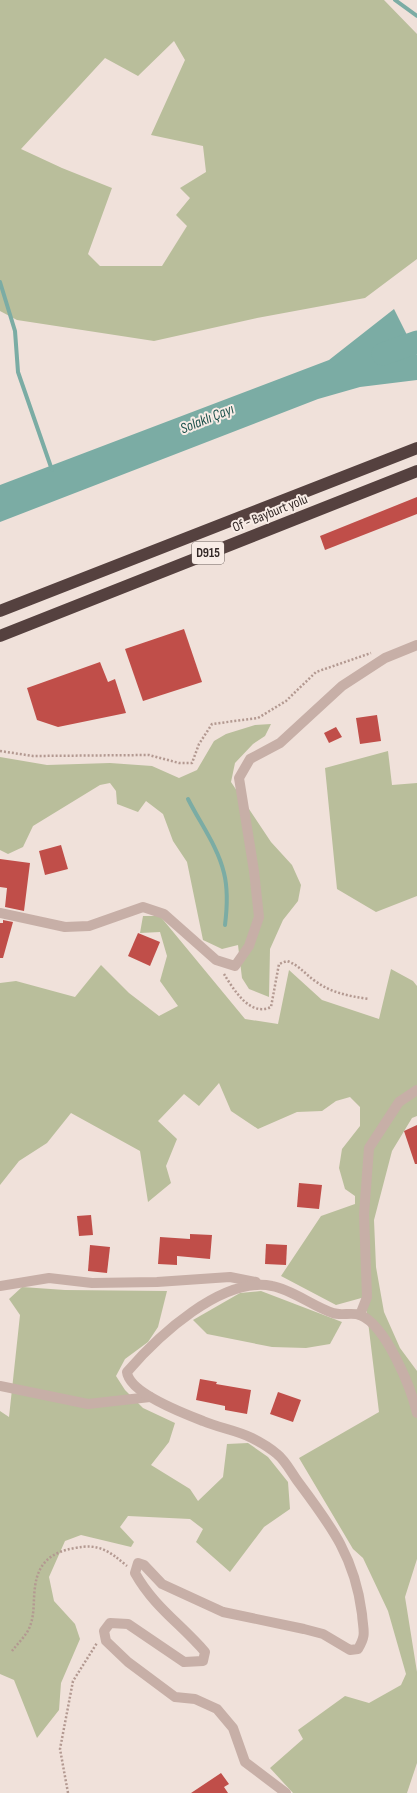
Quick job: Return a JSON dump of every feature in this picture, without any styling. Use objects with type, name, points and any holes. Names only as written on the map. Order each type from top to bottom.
[{"type":"highway","name":"Of - Bayburt yolu","points":[[0,611],[417,448]]},
{"type":"highway","name":"Of - Bayburt yolu","points":[[0,636],[417,471]]},
{"type":"street","points":[[0,913],[65,927],[89,926],[143,907],[164,914],[216,960],[235,966],[249,946],[259,918],[254,871],[239,778],[250,759],[280,743],[342,686],[385,658],[417,645]]},
{"type":"street","points":[[360,1315],[367,1297],[364,1214],[368,1148],[400,1102],[417,1090]]},
{"type":"street","points":[[0,1286],[49,1278],[99,1283],[157,1282],[230,1277],[273,1286],[334,1314],[360,1315],[379,1330],[398,1360],[409,1387],[417,1413]]},
{"type":"street","points":[[273,1286],[251,1285],[229,1290],[173,1325],[127,1372],[128,1377],[136,1388],[150,1397],[205,1422],[234,1429],[253,1438],[278,1454],[327,1519],[340,1542],[354,1573],[361,1604],[364,1638],[358,1648],[350,1650],[322,1634],[223,1612],[162,1584],[144,1565],[138,1563],[135,1573],[142,1586],[158,1607],[205,1652],[203,1661],[184,1662],[128,1624],[110,1623],[104,1631],[106,1641],[128,1662],[175,1697],[195,1699],[217,1709],[233,1728],[245,1762],[286,1793]]},
{"type":"street","points":[[0,1386],[88,1404],[150,1397]]},
{"type":"path","points":[[0,751],[32,756],[149,755],[179,763],[192,763],[199,744],[212,724],[258,718],[286,701],[316,672],[373,652]]},
{"type":"path","points":[[216,960],[235,990],[255,1009],[263,1011],[271,1007],[279,964],[287,961],[295,964],[316,982],[333,992],[350,997],[369,999]]},
{"type":"path","points":[[12,1651],[30,1628],[35,1609],[35,1586],[44,1563],[58,1551],[86,1546],[108,1551],[135,1573]]},
{"type":"path","points":[[68,1793],[60,1749],[73,1681],[104,1631]]},
{"type":"green space","points":[[0,0],[384,0],[417,34],[417,259],[365,298],[257,318],[154,341],[17,320],[0,311]],"holes":[[[174,41],[185,60],[151,135],[203,146],[206,172],[180,188],[190,198],[176,215],[187,226],[162,266],[100,266],[88,254],[112,188],[62,168],[21,149],[105,58],[138,76]]]},
{"type":"green space","points":[[271,724],[265,736],[253,744],[235,763],[231,782],[271,842],[292,865],[301,885],[298,901],[283,920],[270,949],[269,997],[249,989],[242,978],[238,945],[222,949],[203,940],[187,862],[173,841],[163,814],[146,801],[138,812],[117,804],[116,791],[110,783],[100,785],[33,826],[23,847],[8,854],[0,850],[0,757],[47,765],[110,763],[152,766],[179,778],[197,770],[214,741],[226,734],[255,725]]},
{"type":"green space","points":[[388,751],[392,785],[417,783],[417,896],[376,912],[337,889],[325,768]]},
{"type":"green space","points":[[143,916],[160,916],[245,1019],[278,1024],[289,970],[322,1000],[379,1019],[391,969],[413,981],[417,986],[417,1116],[412,1118],[392,1151],[374,1220],[376,1267],[384,1312],[400,1348],[417,1371],[417,1559],[405,1597],[417,1672],[417,1763],[407,1793],[293,1793],[270,1768],[303,1739],[298,1730],[345,1696],[369,1703],[401,1685],[406,1674],[388,1611],[363,1558],[353,1549],[299,1458],[379,1412],[365,1297],[336,1305],[281,1276],[321,1216],[355,1204],[355,1196],[345,1189],[339,1168],[342,1149],[360,1126],[360,1107],[350,1097],[336,1101],[322,1111],[297,1112],[258,1129],[231,1111],[219,1083],[199,1106],[184,1094],[158,1121],[177,1139],[166,1166],[171,1183],[148,1202],[140,1151],[71,1113],[47,1143],[19,1161],[0,1185],[0,983],[16,981],[75,997],[101,965],[129,993],[159,1016],[178,1006],[160,981],[167,956],[160,932],[140,933]]},
{"type":"green space","points":[[22,1287],[65,1290],[167,1291],[158,1327],[148,1342],[125,1359],[116,1376],[125,1390],[143,1408],[175,1423],[169,1442],[151,1465],[190,1489],[198,1501],[223,1477],[227,1444],[248,1443],[268,1457],[288,1482],[290,1509],[264,1527],[230,1572],[196,1542],[203,1529],[190,1519],[128,1516],[120,1527],[134,1542],[131,1547],[81,1535],[65,1541],[49,1577],[54,1601],[75,1624],[80,1639],[61,1683],[59,1710],[37,1738],[14,1680],[0,1674],[0,1411],[9,1417],[20,1315],[9,1299]]},
{"type":"green space","points":[[261,1291],[342,1322],[330,1344],[306,1348],[272,1347],[207,1334],[193,1320],[240,1293]]},
{"type":"water","points":[[394,309],[417,355],[417,380],[360,387],[318,399],[0,522],[0,485],[329,360]]},
{"type":"building","points":[[417,497],[417,514],[325,550],[320,536]]},
{"type":"building","points":[[184,629],[202,682],[143,701],[125,649]]},
{"type":"building","points":[[100,662],[108,682],[115,679],[126,713],[58,727],[37,720],[27,688]]},
{"type":"building","points":[[377,715],[381,741],[360,744],[356,718]]},
{"type":"building","points":[[336,727],[342,737],[329,743],[324,733]]},
{"type":"building","points":[[61,845],[68,869],[45,875],[39,851]]},
{"type":"building","points":[[0,859],[30,863],[24,911],[5,907],[7,888],[0,887]]},
{"type":"building","points":[[3,920],[13,922],[3,958],[0,958],[0,923],[3,923]]},
{"type":"building","points":[[138,933],[160,942],[150,966],[128,956]]},
{"type":"building","points":[[417,1125],[417,1164],[415,1164],[404,1131]]},
{"type":"building","points":[[299,1183],[322,1185],[319,1209],[297,1207]]},
{"type":"building","points":[[91,1215],[93,1235],[79,1236],[77,1216]]},
{"type":"building","points":[[190,1234],[212,1235],[210,1259],[177,1256],[177,1265],[158,1264],[160,1237],[190,1239]]},
{"type":"building","points":[[266,1244],[287,1245],[286,1265],[265,1264]]},
{"type":"building","points":[[90,1245],[110,1247],[107,1273],[88,1271]]},
{"type":"building","points":[[200,1379],[217,1382],[216,1384],[251,1390],[247,1414],[225,1410],[225,1406],[196,1400]]},
{"type":"building","points":[[278,1392],[301,1400],[293,1422],[270,1414]]},
{"type":"building","points":[[221,1773],[229,1784],[224,1787],[228,1793],[191,1793]]},
{"type":"waterway","points":[[395,0],[417,16]]},
{"type":"waterway","points":[[0,282],[15,331],[18,372],[52,470]]},
{"type":"waterway","name":"Solaklı Çayı","points":[[383,354],[417,342]]},
{"type":"waterway","points":[[188,799],[213,844],[221,863],[227,892],[225,925]]}]
